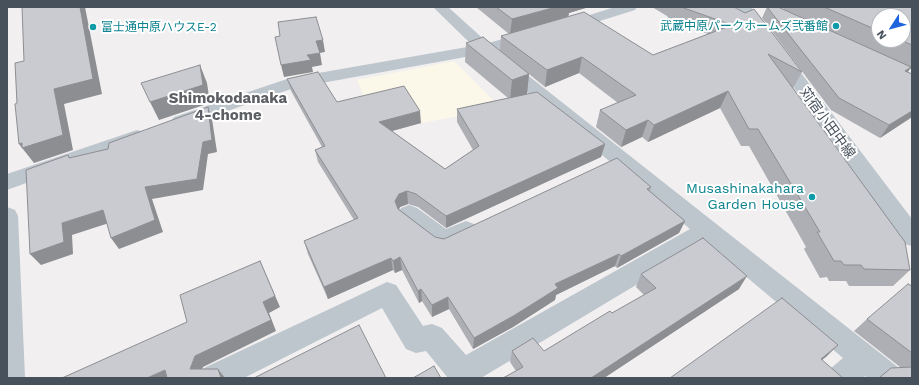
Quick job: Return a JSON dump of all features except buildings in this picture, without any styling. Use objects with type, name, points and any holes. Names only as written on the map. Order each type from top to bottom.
[{"type":"street","points":[[440,7],[485,49],[889,378]]},
{"type":"street","points":[[7,182],[290,83],[485,49],[630,7]]},
{"type":"street","name":"苅宿小田中線","points":[[744,7],[912,238]]},
{"type":"street","points":[[598,168],[619,158]]},
{"type":"street","points":[[409,214],[444,241],[486,221]]},
{"type":"street","points":[[7,216],[10,378]]},
{"type":"street","points":[[214,378],[387,293],[416,340],[432,337],[462,373],[708,230]]},
{"type":"street","points":[[841,378],[865,358]]},
{"type":"shaded area","points":[[454,61],[501,108],[422,123],[407,96],[367,104],[357,80]]},
{"type":"place","name":"武蔵中原パークホームズ弐番館","points":[[836,26]]},
{"type":"place","name":"富士通中原ハウスE-2","points":[[93,27]]},
{"type":"place","name":"Musashinakahara Garden House","points":[[812,197]]},
{"type":"district","name":"Shimokodanaka 4-chome","points":[[228,108]]}]
